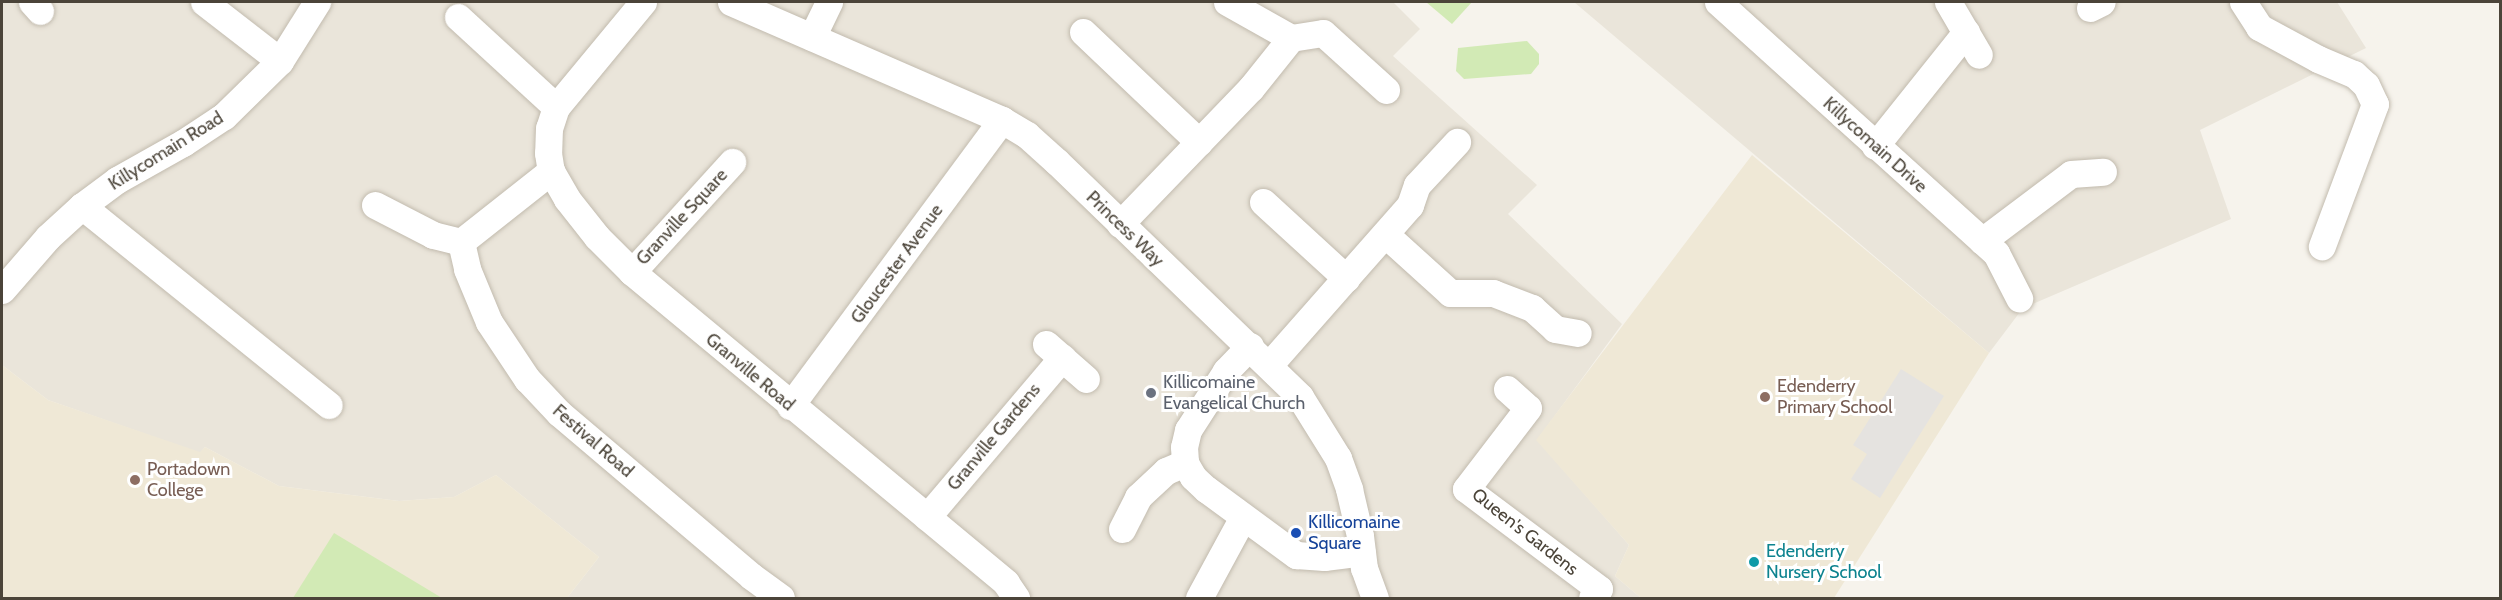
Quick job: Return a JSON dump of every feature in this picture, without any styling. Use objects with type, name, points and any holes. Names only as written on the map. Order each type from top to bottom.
[{"type":"street","points":[[204,2],[280,61]]},
{"type":"street","name":"Killycomain Road","points":[[5,280],[82,206],[117,180],[183,143],[224,116],[280,61],[317,2]]},
{"type":"street","name":"Granville Road","points":[[643,2],[556,107],[549,128],[550,171],[567,199],[597,237],[632,272],[790,406],[1006,583],[1016,598]]},
{"type":"street","name":"Princess Way","points":[[731,2],[1002,120],[1040,147],[1250,346],[1300,397],[1338,458],[1349,489],[1362,552],[1375,598]]},
{"type":"street","points":[[812,38],[829,2]]},
{"type":"street","points":[[1227,2],[1291,38],[1323,33],[1386,90]]},
{"type":"street","name":"Killycomain Drive","points":[[1718,2],[1996,253],[2019,298]]},
{"type":"street","points":[[1875,146],[1972,43],[1948,2]]},
{"type":"street","points":[[2243,2],[2259,27],[2318,59],[2354,74],[2366,85],[2375,104],[2322,246]]},
{"type":"street","points":[[458,16],[556,107]]},
{"type":"street","points":[[1083,32],[1199,142]]},
{"type":"street","points":[[1120,224],[1251,88],[1291,38]]},
{"type":"street","name":"Gloucester Avenue","points":[[790,406],[1002,120]]},
{"type":"street","points":[[1269,365],[1410,206],[1417,185],[1457,142]]},
{"type":"street","name":"Granville Square","points":[[632,272],[732,162]]},
{"type":"street","points":[[375,205],[433,235],[461,242],[550,171]]},
{"type":"street","points":[[1982,241],[2071,174],[2103,172]]},
{"type":"street","points":[[1263,202],[1346,278]]},
{"type":"street","points":[[82,206],[329,405]]},
{"type":"street","points":[[1384,234],[1450,293],[1492,293],[1532,308],[1555,330],[1578,333]]},
{"type":"street","name":"Festival Road","points":[[461,242],[467,269],[489,322],[527,380],[577,428],[781,598]]},
{"type":"street","points":[[1250,346],[1226,372],[1188,430],[1184,447],[1185,463],[1200,483],[1296,555],[1324,557],[1362,552]]},
{"type":"street","name":"Granville Gardens","points":[[927,517],[1054,351],[1086,379]]},
{"type":"street","name":"Queen's Gardens","points":[[1507,389],[1528,408],[1466,489],[1595,594]]},
{"type":"street","points":[[1122,529],[1138,497],[1166,471],[1185,463]]},
{"type":"street","points":[[1199,598],[1243,517]]},
{"type":"shaded area","points":[[2,2],[1393,2],[1420,29],[1393,56],[1537,185],[1508,214],[1622,324],[1537,440],[1629,545],[1615,576],[1641,598],[567,598],[599,557],[496,475],[454,497],[399,501],[279,486],[205,447],[200,453],[48,400],[2,365]]},
{"type":"shaded area","points":[[1574,2],[2337,2],[2366,48],[2200,130],[2231,219],[2023,308],[1989,353]]},
{"type":"shaded area","name":"Edenderry Primary School","points":[[1752,155],[1989,353],[1834,598],[1641,598],[1615,576],[1629,545],[1536,440]]},
{"type":"shaded area","name":"Portadown College","points":[[2,365],[48,400],[200,452],[205,447],[279,486],[399,501],[454,497],[496,475],[599,557],[567,598],[2,598]]},
{"type":"shaded area","points":[[1901,369],[1944,396],[1880,498],[1851,479],[1867,454],[1853,445]]},
{"type":"green space","points":[[1426,2],[1472,2],[1452,24]]},
{"type":"green space","points":[[1527,41],[1539,54],[1539,64],[1531,74],[1464,79],[1456,71],[1458,48]]},
{"type":"green space","points":[[334,533],[442,598],[293,598]]},
{"type":"place","name":"Killicomaine Evangelical Church","points":[[1151,393]]},
{"type":"place","name":"Edenderry Primary School","points":[[1765,397]]},
{"type":"place","name":"Portadown College","points":[[135,480]]},
{"type":"place","name":"Killicomaine Square","points":[[1296,533]]},
{"type":"place","name":"Edenderry Nursery School","points":[[1754,562]]}]
